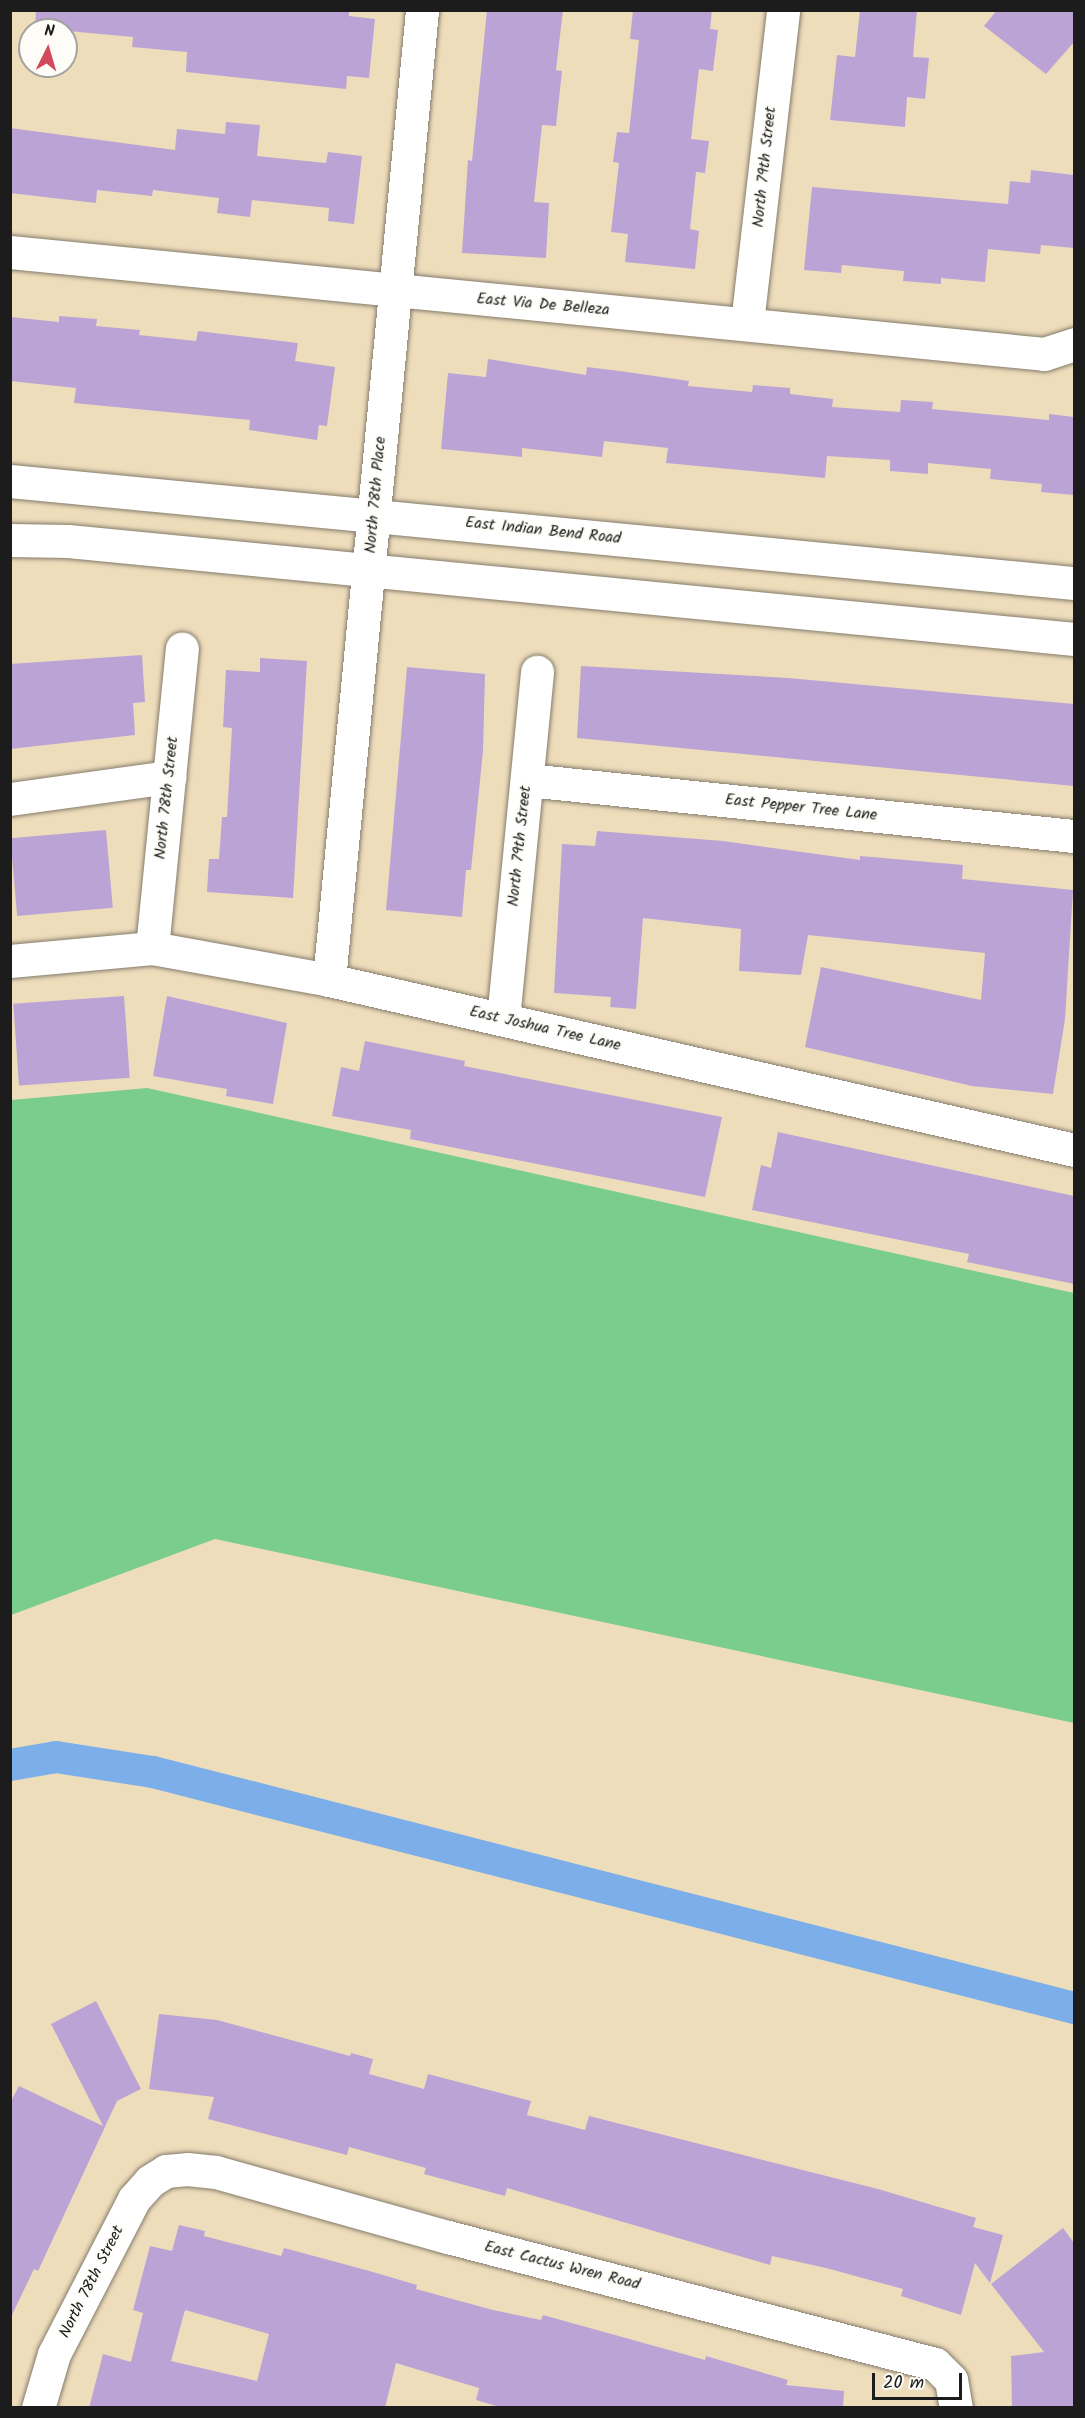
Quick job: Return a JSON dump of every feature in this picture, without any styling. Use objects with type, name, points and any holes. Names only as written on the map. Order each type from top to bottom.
[{"type":"street","name":"North 78th Place","points":[[329,980],[422,10]]},
{"type":"street","name":"North 79th Street","points":[[747,323],[783,10]]},
{"type":"street","name":"East Via De Belleza","points":[[10,252],[395,292],[747,323],[1044,354],[1074,345]]},
{"type":"street","name":"East Indian Bend Road","points":[[10,481],[374,514],[1074,583]]},
{"type":"street","points":[[10,540],[68,541],[370,569],[1074,639]]},
{"type":"street","name":"North 78th Street","points":[[152,948],[182,649]]},
{"type":"street","name":"North 79th Street","points":[[503,1019],[537,672]]},
{"type":"street","points":[[10,799],[169,777]]},
{"type":"street","name":"East Pepper Tree Lane","points":[[527,780],[1074,836]]},
{"type":"street","name":"East Joshua Tree Lane","points":[[10,962],[152,948],[329,980],[1074,1150]]},
{"type":"street","name":"North 78th Street","points":[[38,2408],[54,2354],[134,2199],[150,2181],[166,2171]]},
{"type":"street","name":"East Cactus Wren Road","points":[[166,2171],[216,2172],[448,2237],[747,2313],[935,2364],[954,2394]]},
{"type":"green space","points":[[147,1088],[1074,1293],[1074,1723],[215,1539],[11,1615],[11,1100]]},
{"type":"building","points":[[36,10],[349,10],[349,16],[375,19],[369,78],[347,76],[346,89],[186,72],[187,52],[132,47],[133,37],[78,32],[78,18],[36,18]]},
{"type":"building","points":[[487,10],[563,10],[556,70],[562,71],[556,126],[542,125],[534,202],[549,203],[546,258],[462,253],[468,160],[472,161]]},
{"type":"building","points":[[633,10],[712,10],[710,29],[718,30],[713,71],[699,69],[691,139],[709,141],[705,173],[696,172],[690,229],[699,231],[695,269],[625,262],[628,234],[611,232],[619,163],[613,162],[617,132],[629,133],[639,40],[630,39]]},
{"type":"building","points":[[860,10],[917,10],[913,57],[929,58],[925,99],[907,97],[905,127],[830,120],[837,55],[855,57]]},
{"type":"building","points":[[997,10],[1074,10],[1074,42],[1046,74],[984,26]]},
{"type":"building","points":[[226,122],[260,125],[257,156],[326,163],[328,152],[362,156],[354,224],[328,221],[329,208],[252,200],[250,217],[217,213],[219,198],[153,190],[152,196],[97,190],[96,203],[10,193],[10,128],[175,150],[177,129],[225,134]]},
{"type":"building","points":[[1031,170],[1074,175],[1074,248],[1041,245],[1040,254],[988,249],[985,282],[941,278],[941,284],[903,281],[904,271],[842,265],[841,273],[804,270],[812,187],[1008,204],[1010,181],[1030,183]]},
{"type":"building","points":[[59,316],[97,319],[96,326],[140,330],[139,335],[196,341],[198,331],[298,343],[295,361],[335,367],[327,426],[319,425],[317,440],[249,430],[250,420],[74,403],[76,388],[10,381],[10,317],[59,322]]},
{"type":"building","points":[[488,359],[586,375],[587,367],[627,372],[689,381],[688,386],[752,392],[753,385],[790,388],[790,394],[833,399],[832,407],[900,412],[901,400],[933,402],[932,409],[1049,420],[1049,414],[1074,417],[1074,495],[1041,492],[1042,484],[990,479],[991,469],[928,463],[928,474],[890,471],[890,460],[827,456],[825,478],[666,463],[668,448],[604,441],[602,457],[522,448],[522,457],[441,449],[448,373],[486,377]]},
{"type":"building","points":[[142,655],[145,702],[133,703],[135,735],[10,749],[10,664]]},
{"type":"building","points":[[260,658],[307,661],[293,898],[207,892],[209,859],[219,859],[222,817],[227,817],[232,728],[223,727],[226,670],[260,672]]},
{"type":"building","points":[[581,666],[788,678],[1074,704],[1074,786],[577,738]]},
{"type":"building","points":[[407,667],[485,674],[483,751],[471,870],[466,870],[462,917],[386,910]]},
{"type":"building","points":[[106,830],[113,908],[17,916],[10,838]]},
{"type":"building","points":[[597,831],[723,841],[860,860],[860,856],[963,865],[962,879],[1073,890],[1065,1019],[1053,1094],[972,1086],[805,1047],[821,967],[981,1000],[985,953],[808,935],[801,975],[739,971],[741,929],[643,918],[636,1009],[610,1007],[611,997],[554,993],[562,844],[595,846]]},
{"type":"building","points":[[124,996],[130,1078],[19,1086],[13,1004]]},
{"type":"building","points":[[167,996],[287,1023],[273,1104],[226,1096],[227,1089],[153,1076]]},
{"type":"building","points":[[365,1041],[465,1061],[464,1066],[722,1117],[705,1197],[410,1139],[411,1130],[332,1116],[341,1067],[359,1071]]},
{"type":"building","points":[[778,1132],[1074,1196],[1074,1284],[967,1262],[969,1254],[752,1210],[761,1165],[771,1168]]},
{"type":"building","points":[[96,2001],[141,2089],[117,2101],[38,2271],[34,2269],[10,2319],[10,2103],[19,2086],[103,2126],[51,2024]]},
{"type":"building","points":[[159,2014],[217,2020],[350,2056],[351,2053],[373,2059],[369,2074],[424,2089],[428,2074],[531,2101],[527,2115],[585,2130],[589,2116],[878,2189],[976,2218],[973,2227],[1003,2235],[990,2283],[975,2263],[961,2315],[901,2296],[903,2289],[826,2268],[772,2256],[770,2265],[507,2188],[505,2196],[424,2174],[426,2168],[349,2147],[347,2155],[208,2119],[214,2097],[149,2089]]},
{"type":"building","points":[[179,2225],[205,2231],[204,2236],[281,2256],[284,2248],[417,2285],[416,2289],[493,2310],[541,2320],[543,2315],[705,2360],[706,2356],[788,2380],[786,2385],[844,2391],[843,2408],[503,2408],[476,2400],[479,2388],[396,2363],[385,2408],[89,2408],[103,2354],[131,2362],[143,2313],[133,2310],[150,2246],[172,2251]],"holes":[[[185,2310],[269,2334],[257,2381],[171,2361]]]},
{"type":"building","points":[[1063,2228],[1074,2243],[1074,2408],[1012,2408],[1011,2356],[1044,2352],[991,2284]]},
{"type":"waterway","points":[[10,1765],[56,1757],[153,1772],[1074,2008]]}]
